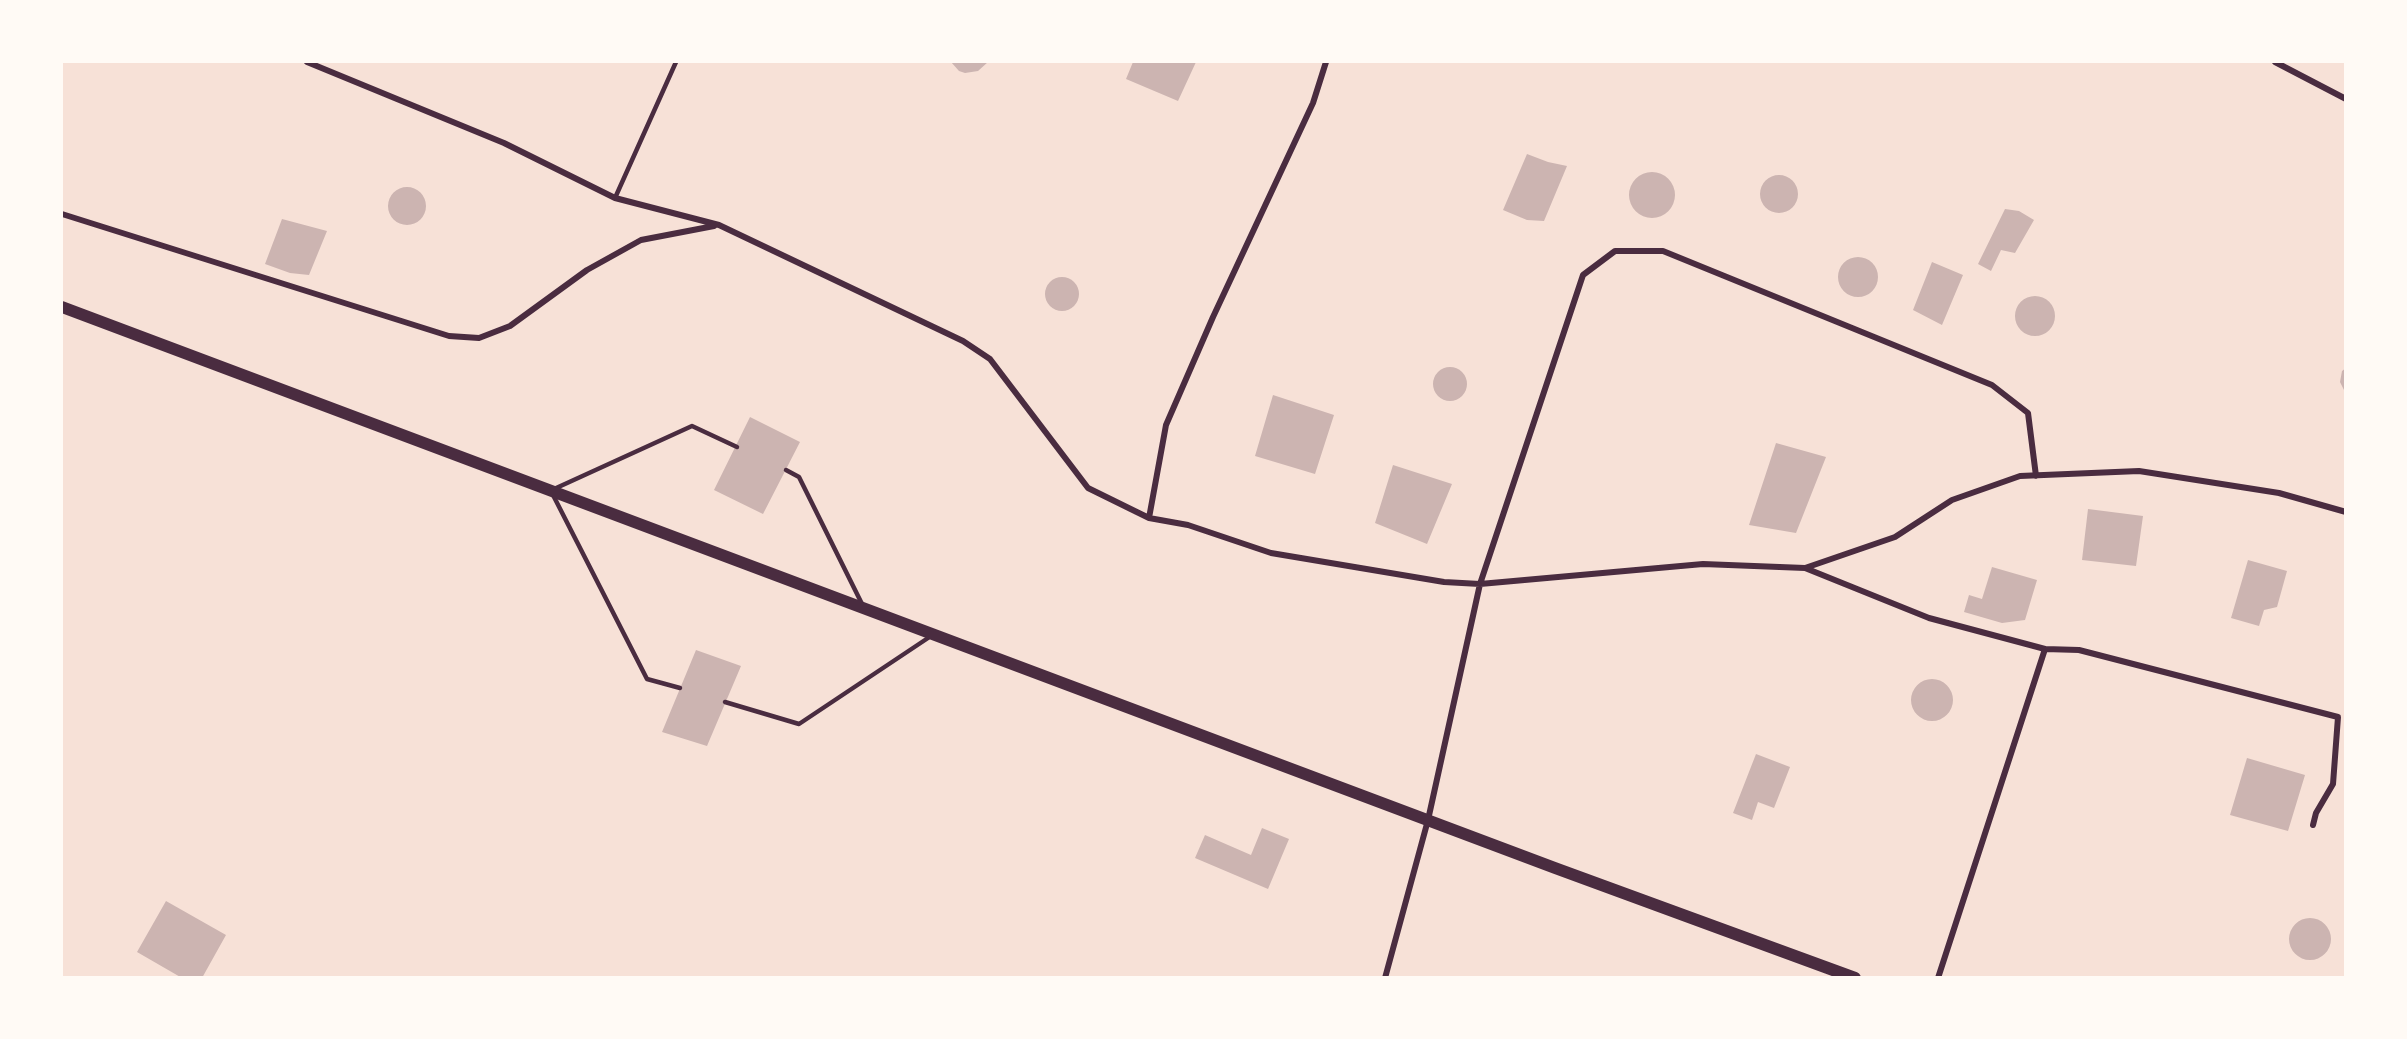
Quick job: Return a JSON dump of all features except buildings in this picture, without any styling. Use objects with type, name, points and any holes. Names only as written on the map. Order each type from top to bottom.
[{"type":"main road","points":[[62,307],[1855,978]]},
{"type":"street","points":[[307,62],[504,143],[615,198],[718,225],[972,347],[990,359],[1088,488],[1149,518],[1188,525],[1271,553],[1444,582],[1480,584],[1703,564],[1804,568],[1929,618],[2045,649],[2079,650],[2338,717],[2333,784],[2316,813],[2313,825]]},
{"type":"street","points":[[1149,518],[1166,425],[1213,317],[1314,103],[1326,62]]},
{"type":"street","points":[[2276,62],[2346,99]]},
{"type":"street","points":[[62,214],[449,336],[479,338],[510,326],[587,270],[641,240],[718,225]]},
{"type":"street","points":[[1385,978],[1428,820],[1480,584],[1583,275],[1615,251],[1664,251],[1992,385],[2028,412],[2036,476]]},
{"type":"street","points":[[1804,568],[1895,537],[1952,500],[2020,476],[2139,471],[2278,493],[2346,512]]},
{"type":"street","points":[[1938,978],[2045,649]]},
{"type":"lane","points":[[615,198],[676,62]]},
{"type":"lane","points":[[680,688],[647,679],[551,491],[692,426],[737,447]]},
{"type":"lane","points":[[786,470],[799,477],[864,608]]},
{"type":"lane","points":[[725,702],[800,724],[934,635]]}]
